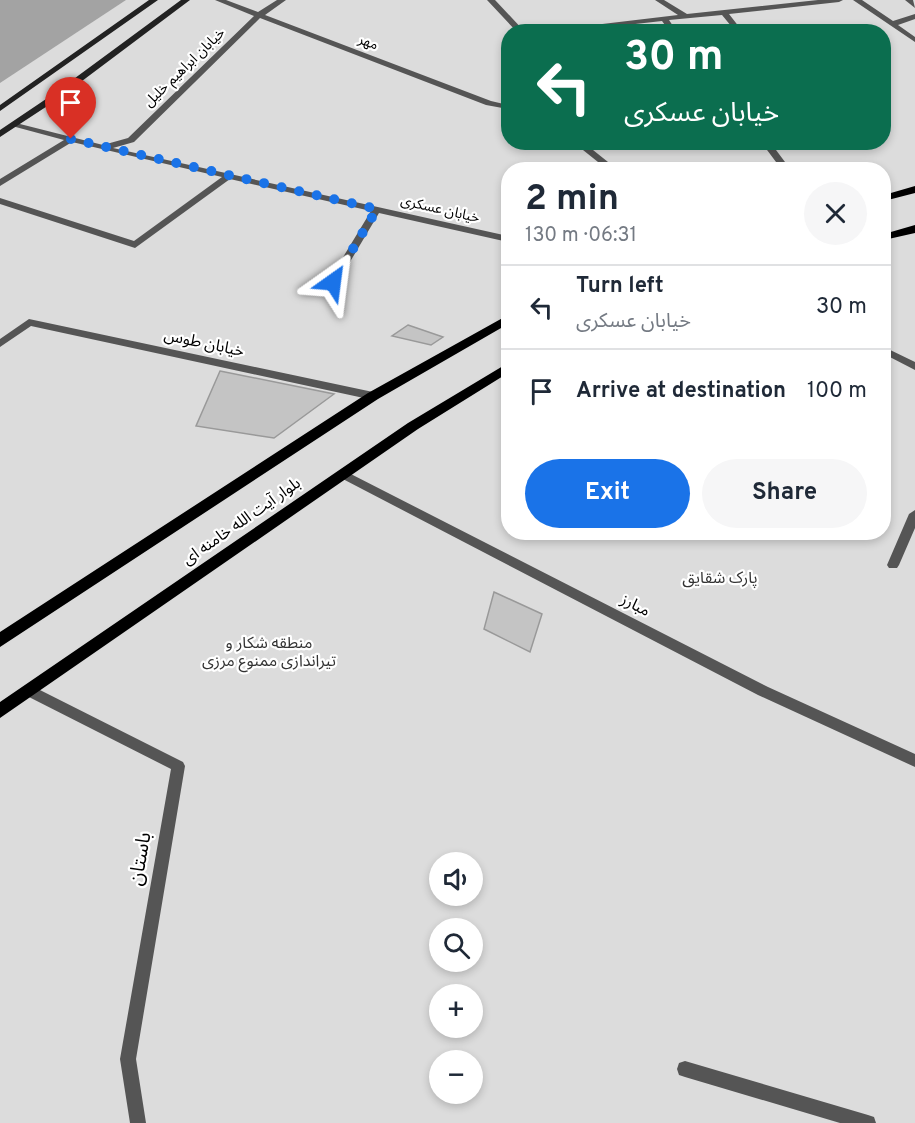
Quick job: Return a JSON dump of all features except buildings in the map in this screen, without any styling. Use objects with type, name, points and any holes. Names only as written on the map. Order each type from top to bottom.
[{"type":"main road","points":[[0,109],[154,0]]},
{"type":"main road","points":[[0,134],[186,0]]},
{"type":"main road","points":[[891,196],[915,189]]},
{"type":"main road","points":[[891,235],[915,229]]},
{"type":"main road","name":"بلوار آیت الله خامنه ای","points":[[0,640],[373,396],[501,323]]},
{"type":"main road","name":"بلوار آیت الله خامنه ای","points":[[0,711],[413,426],[501,371]]},
{"type":"street","name":"مهر","points":[[219,0],[501,105]]},
{"type":"street","name":"خیابان ابراهیم خلیل","points":[[103,148],[131,140],[258,16],[282,0]]},
{"type":"street","points":[[491,0],[514,24]]},
{"type":"street","points":[[659,0],[686,16]]},
{"type":"street","points":[[609,24],[839,0]]},
{"type":"street","points":[[857,0],[915,40]]},
{"type":"street","points":[[909,0],[915,6]]},
{"type":"street","points":[[724,12],[734,24]]},
{"type":"street","points":[[892,24],[915,16]]},
{"type":"street","points":[[663,18],[668,24]]},
{"type":"street","name":"خیابان عسکری","points":[[15,124],[103,148],[501,237]]},
{"type":"street","points":[[0,183],[71,139]]},
{"type":"street","points":[[588,150],[604,162]]},
{"type":"street","points":[[771,150],[781,162]]},
{"type":"street","points":[[0,201],[135,245],[229,176]]},
{"type":"street","points":[[333,282],[377,209]]},
{"type":"street","name":"خیابان طوس","points":[[0,344],[29,322],[373,396]]},
{"type":"street","points":[[891,354],[915,366]]},
{"type":"street","name":"مبارز","points":[[343,474],[764,691],[915,761]]},
{"type":"street","points":[[893,565],[915,514]]},
{"type":"street","name":"باستان","points":[[30,691],[178,766],[128,1059],[138,1123]]},
{"type":"street","points":[[685,1069],[868,1123]]},
{"type":"green space","name":"منطقه شکار و تیراندازی ممنوع مرزی","points":[[0,0],[915,0],[915,1123],[0,1123]]},
{"type":"shaded area","points":[[0,0],[126,0],[0,83]]},
{"type":"route","points":[[71,139],[377,209],[333,282]]},
{"type":"park label","name":"پارک شقایق","points":[[720,579]]}]
